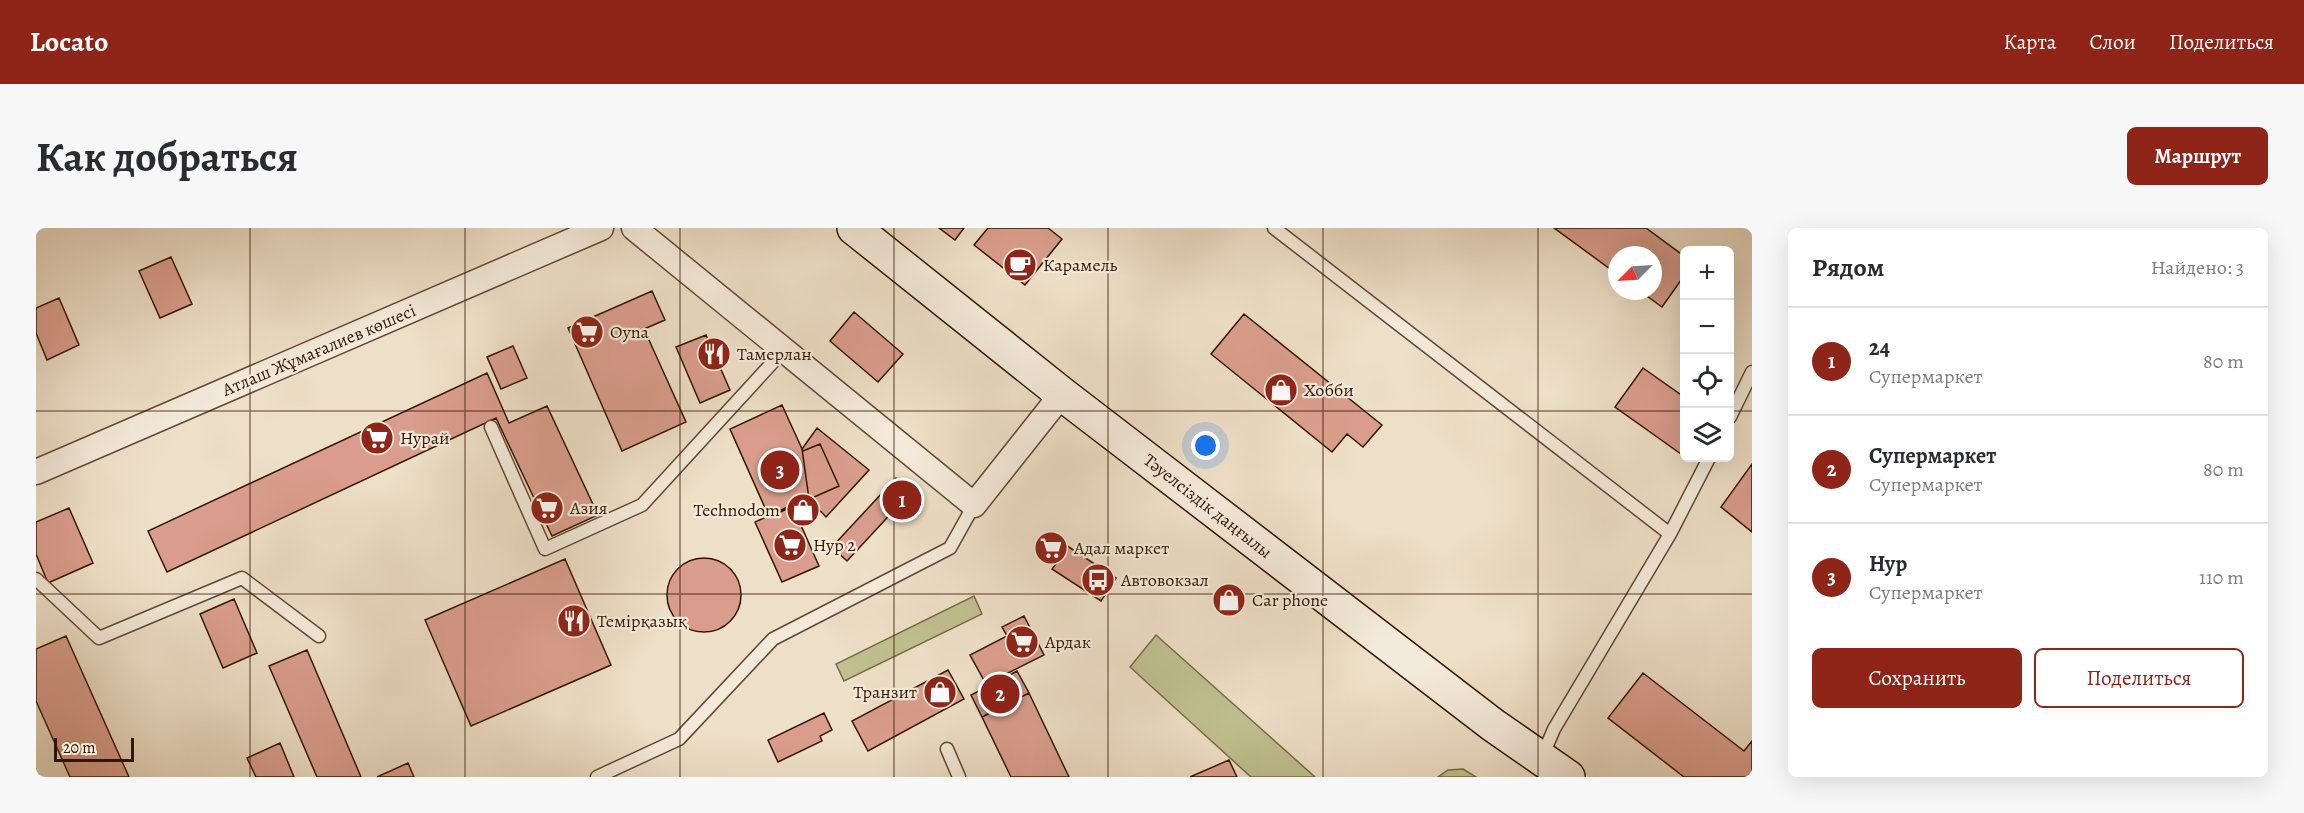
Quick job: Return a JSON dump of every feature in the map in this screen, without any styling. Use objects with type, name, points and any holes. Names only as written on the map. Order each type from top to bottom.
[{"type":"street","name":"Атлаш Жұмағалиев көшесі","points":[[36,472],[601,228]]},
{"type":"street","points":[[634,228],[974,506],[1062,394]]},
{"type":"street","name":"Тәуелсіздік даңғылы","points":[[854,228],[1062,394],[1493,725],[1536,767],[1568,777]]},
{"type":"lane","points":[[1274,228],[1670,534]]},
{"type":"lane","points":[[490,427],[545,549],[642,505],[784,350]]},
{"type":"lane","points":[[1734,409],[1752,372]]},
{"type":"lane","points":[[1536,767],[1554,729],[1670,534],[1707,462]]},
{"type":"lane","points":[[597,777],[679,739],[773,639],[950,548],[974,506]]},
{"type":"lane","points":[[36,580],[99,638],[242,578],[319,636]]},
{"type":"lane","points":[[947,749],[959,777]]},
{"type":"green space","points":[[974,596],[982,614],[844,681],[836,664]]},
{"type":"green space","points":[[1156,635],[1315,777],[1251,777],[1130,667]]},
{"type":"green space","points":[[1463,769],[1476,777],[1438,777],[1448,770]]},
{"type":"building","points":[[939,228],[964,228],[955,240]]},
{"type":"building","name":"Карамель","points":[[988,228],[1048,228],[1062,239],[1025,285],[974,245]]},
{"type":"building","points":[[1554,228],[1646,228],[1680,253],[1680,282],[1662,307],[1652,300],[1662,300],[1662,246],[1608,246],[1608,267]]},
{"type":"building","points":[[171,257],[192,304],[160,318],[139,271]]},
{"type":"building","points":[[652,291],[665,320],[644,329],[686,422],[622,451],[568,328]]},
{"type":"building","points":[[59,298],[79,345],[47,360],[36,333],[36,308]]},
{"type":"building","points":[[854,312],[903,354],[878,382],[830,341]]},
{"type":"building","points":[[1244,314],[1382,425],[1363,447],[1347,434],[1332,452],[1211,354]]},
{"type":"building","points":[[706,335],[730,390],[700,403],[676,347]]},
{"type":"building","points":[[513,346],[527,378],[501,389],[487,357]]},
{"type":"building","points":[[1643,368],[1680,394],[1680,453],[1615,407]]},
{"type":"building","points":[[487,373],[509,423],[547,406],[598,515],[552,536],[496,418],[167,572],[148,531]]},
{"type":"building","points":[[782,405],[803,451],[820,444],[839,486],[769,517],[730,429]]},
{"type":"building","points":[[817,428],[869,470],[826,517],[809,499],[802,449]]},
{"type":"building","points":[[1752,464],[1752,532],[1721,507]]},
{"type":"building","points":[[896,478],[911,492],[847,561],[832,547]]},
{"type":"building","points":[[792,505],[819,566],[782,582],[755,522]]},
{"type":"building","points":[[69,508],[93,563],[48,583],[36,554],[36,522]]},
{"type":"building","points":[[1049,534],[1116,578],[1101,601],[1052,569],[1056,564],[1037,552]]},
{"type":"building","points":[[704,558],[718,561],[730,569],[738,581],[741,595],[738,609],[730,621],[718,629],[704,632],[690,629],[678,621],[670,609],[667,595],[670,581],[678,569],[690,561]]},
{"type":"building","points":[[565,559],[611,665],[471,726],[425,620]]},
{"type":"building","points":[[234,599],[257,653],[223,668],[200,614]]},
{"type":"building","points":[[1024,616],[1044,655],[986,684],[970,655],[1007,636],[1002,627]]},
{"type":"building","points":[[66,636],[129,777],[70,777],[36,701],[36,649]]},
{"type":"building","points":[[307,650],[361,777],[317,777],[269,666]]},
{"type":"building","points":[[948,670],[964,699],[868,751],[852,721]]},
{"type":"building","points":[[1017,671],[1029,693],[982,717],[971,695]]},
{"type":"building","points":[[1643,673],[1744,751],[1752,741],[1752,777],[1684,777],[1608,718]]},
{"type":"building","points":[[1029,693],[1069,777],[1011,777],[982,717]]},
{"type":"building","points":[[824,713],[832,730],[820,736],[822,741],[778,762],[768,740]]},
{"type":"building","points":[[280,743],[294,777],[256,777],[247,758]]},
{"type":"building","points":[[1229,760],[1237,777],[1190,777]]},
{"type":"building","points":[[408,763],[414,777],[377,777]]},
{"type":"place","name":"Карамель","points":[[1020,265]]},
{"type":"place","name":"Oyna","points":[[587,332]]},
{"type":"place","name":"Тамерлан","points":[[714,354]]},
{"type":"place","name":"Хобби","points":[[1281,390]]},
{"type":"place","name":"Нурай","points":[[377,438]]},
{"type":"place","name":"Нур","points":[[780,470]]},
{"type":"place","name":"24","points":[[902,500]]},
{"type":"place","name":"Азия","points":[[547,508]]},
{"type":"place","name":"Technodom","points":[[803,510]]},
{"type":"place","name":"Нур 2","points":[[790,545]]},
{"type":"place","name":"Адал маркет","points":[[1051,548]]},
{"type":"place","name":"Автовокзал","points":[[1098,580]]},
{"type":"place","name":"Car phone","points":[[1229,600]]},
{"type":"place","name":"Темірқазық","points":[[574,621]]},
{"type":"place","name":"Ардак","points":[[1022,642]]},
{"type":"place","name":"Транзит","points":[[940,692]]},
{"type":"place","name":"Супермаркет","points":[[1000,694]]}]
